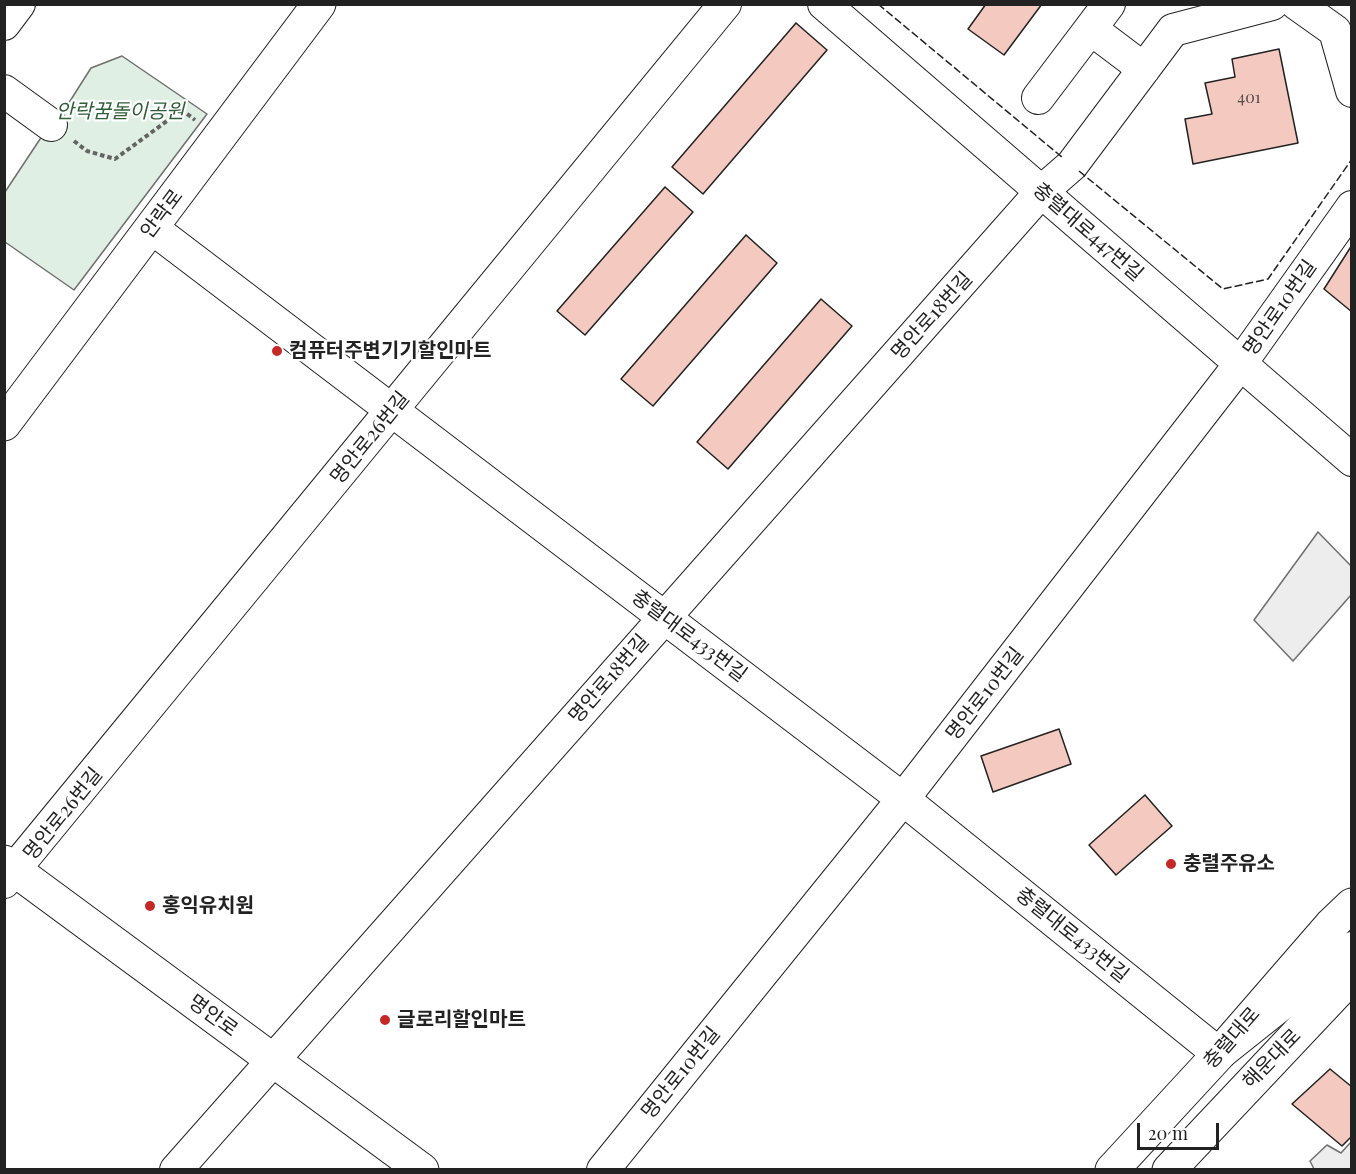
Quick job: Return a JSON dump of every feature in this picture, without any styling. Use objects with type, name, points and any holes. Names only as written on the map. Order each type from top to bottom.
[{"type":"main road","name":"안락로","points":[[4,424],[319,4]]},
{"type":"main road","name":"명안로","points":[[8,872],[273,1060],[422,1170]]},
{"type":"main road","name":"충렬대로","points":[[1112,1170],[1219,1054],[1331,925],[1352,905]]},
{"type":"main road","name":"해운대로","points":[[1169,1170],[1352,976]]},
{"type":"street","points":[[4,24],[19,4]]},
{"type":"street","name":"명안로26번길","points":[[8,872],[392,411],[725,4]]},
{"type":"street","name":"충렬대로447번길","points":[[824,4],[1352,460]]},
{"type":"street","points":[[1038,98],[1109,4]]},
{"type":"street","points":[[1178,17],[1272,4]]},
{"type":"street","points":[[1297,4],[1335,31],[1352,92]]},
{"type":"street","name":"명안로18번길","points":[[176,1170],[1041,192],[1072,165],[1144,69],[1178,17]]},
{"type":"street","points":[[1090,29],[1144,69]]},
{"type":"street","points":[[4,91],[51,125]]},
{"type":"street","name":"명안로10번길","points":[[603,1170],[903,799],[1241,363],[1352,207]]},
{"type":"street","name":"충렬대로433번길","points":[[152,228],[903,799],[1219,1054]]},
{"type":"street","points":[[1219,1054],[1352,948]]},
{"type":"path","points":[[51,125],[87,151],[115,159],[182,110],[201,125]]},
{"type":"green space","name":"안락꿈돌이공원","points":[[122,56],[207,114],[74,290],[5,242],[5,192],[48,127],[58,120],[91,68]]},
{"type":"shaded area","points":[[1318,532],[1351,566],[1351,595],[1293,661],[1254,620]]},
{"type":"shaded area","points":[[1351,1142],[1351,1169],[1314,1169],[1310,1161],[1327,1145],[1341,1153]]},
{"type":"building","points":[[986,4],[1042,4],[1004,55],[968,29]]},
{"type":"building","points":[[796,23],[827,50],[703,194],[672,167]]},
{"type":"building","points":[[1279,49],[1298,143],[1193,164],[1185,119],[1212,114],[1205,83],[1235,77],[1232,59]]},
{"type":"building","points":[[665,187],[693,212],[585,335],[557,311]]},
{"type":"building","points":[[746,235],[777,263],[653,406],[621,379]]},
{"type":"building","points":[[1352,245],[1352,312],[1324,289]]},
{"type":"building","points":[[821,299],[852,326],[728,469],[697,442]]},
{"type":"building","points":[[1059,729],[1071,764],[993,792],[981,756]]},
{"type":"building","points":[[1145,795],[1172,826],[1116,875],[1089,845]]},
{"type":"building","points":[[1330,1069],[1352,1087],[1352,1136],[1342,1146],[1292,1104]]},
{"type":"fence","points":[[878,4],[1063,158]]},
{"type":"fence","points":[[1079,171],[1223,289],[1268,279],[1352,159]]},
{"type":"place","name":"컴퓨터주변기기할인마트","points":[[277,351]]},
{"type":"place","name":"충렬주유소","points":[[1171,864]]},
{"type":"place","name":"홍익유치원","points":[[150,906]]},
{"type":"place","name":"글로리할인마트","points":[[385,1020]]}]
